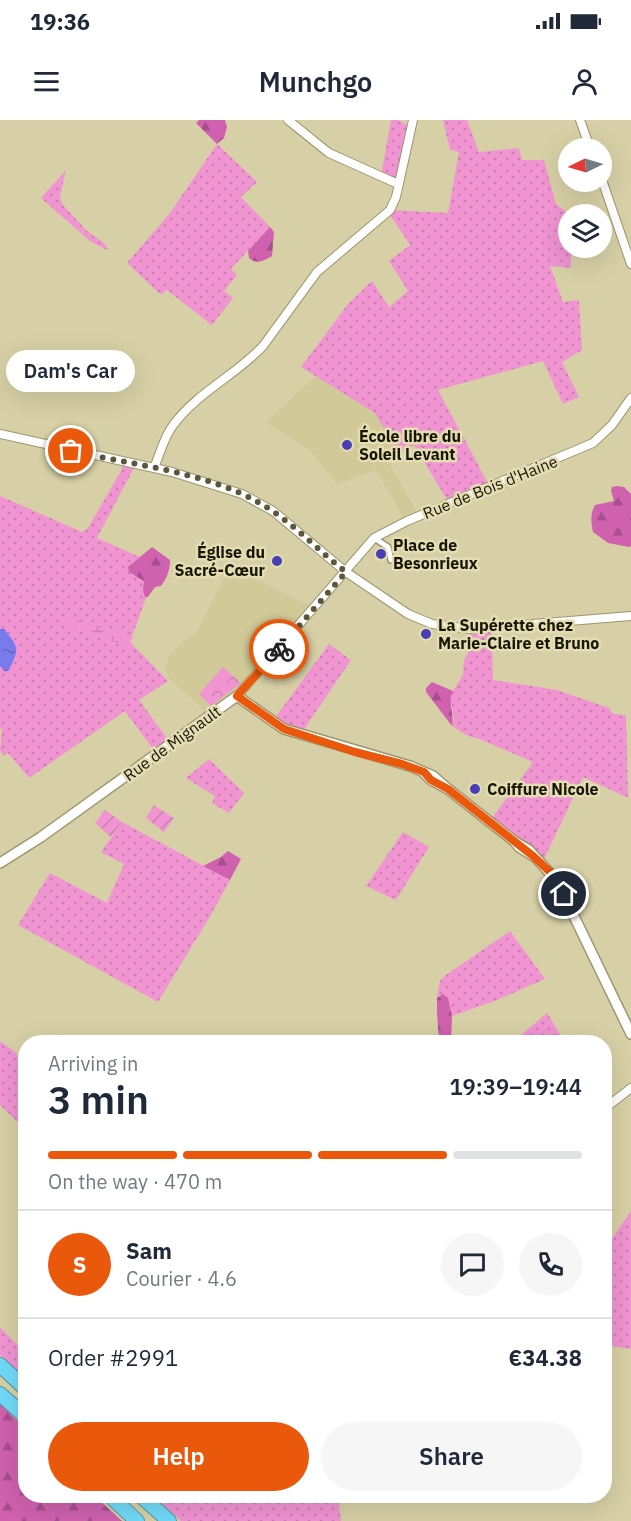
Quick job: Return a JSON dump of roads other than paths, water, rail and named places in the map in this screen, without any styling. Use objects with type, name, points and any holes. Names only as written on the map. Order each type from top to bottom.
[{"type":"highway","points":[[0,1365],[18,1382]]},
{"type":"highway","points":[[0,1394],[18,1410]]},
{"type":"highway","points":[[118,1503],[137,1521]]},
{"type":"highway","points":[[149,1503],[169,1521]]},
{"type":"street","points":[[288,120],[329,153],[399,184]]},
{"type":"street","points":[[154,468],[174,424],[213,386],[258,352],[317,272],[390,210],[399,184],[413,120]]},
{"type":"street","points":[[580,120],[586,138]]},
{"type":"street","points":[[606,192],[630,260]]},
{"type":"street","name":"Rue de Bois d'Haine","points":[[346,572],[374,538],[407,520],[593,443],[612,425],[631,398]]},
{"type":"street","points":[[0,435],[154,468],[223,487],[255,500],[288,523],[346,572],[408,614],[426,622],[446,627],[476,628],[631,616]]},
{"type":"street","points":[[374,538],[388,547],[391,560]]},
{"type":"street","name":"Rue de Mignault","points":[[0,862],[41,837],[237,696],[346,572]]},
{"type":"street","points":[[237,696],[284,729],[424,772],[431,780],[448,789],[514,841],[521,844],[550,872],[562,890],[631,1034]]},
{"type":"street","points":[[612,1103],[631,1088]]},
{"type":"water","points":[[0,629],[4,629],[9,635],[16,649],[8,671],[4,671],[0,666]]},
{"type":"place","name":"École libre du Soleil Levant","points":[[347,445]]},
{"type":"place","name":"Dam's Car","points":[[71,451]]},
{"type":"place","name":"Place de Besonrieux","points":[[381,554]]},
{"type":"place","name":"Église du Sacré-Cœur","points":[[277,561]]},
{"type":"place","name":"La Supérette chez Marie-Claire et Bruno","points":[[426,634]]},
{"type":"place","name":"Coiffure Nicole","points":[[475,789]]}]
